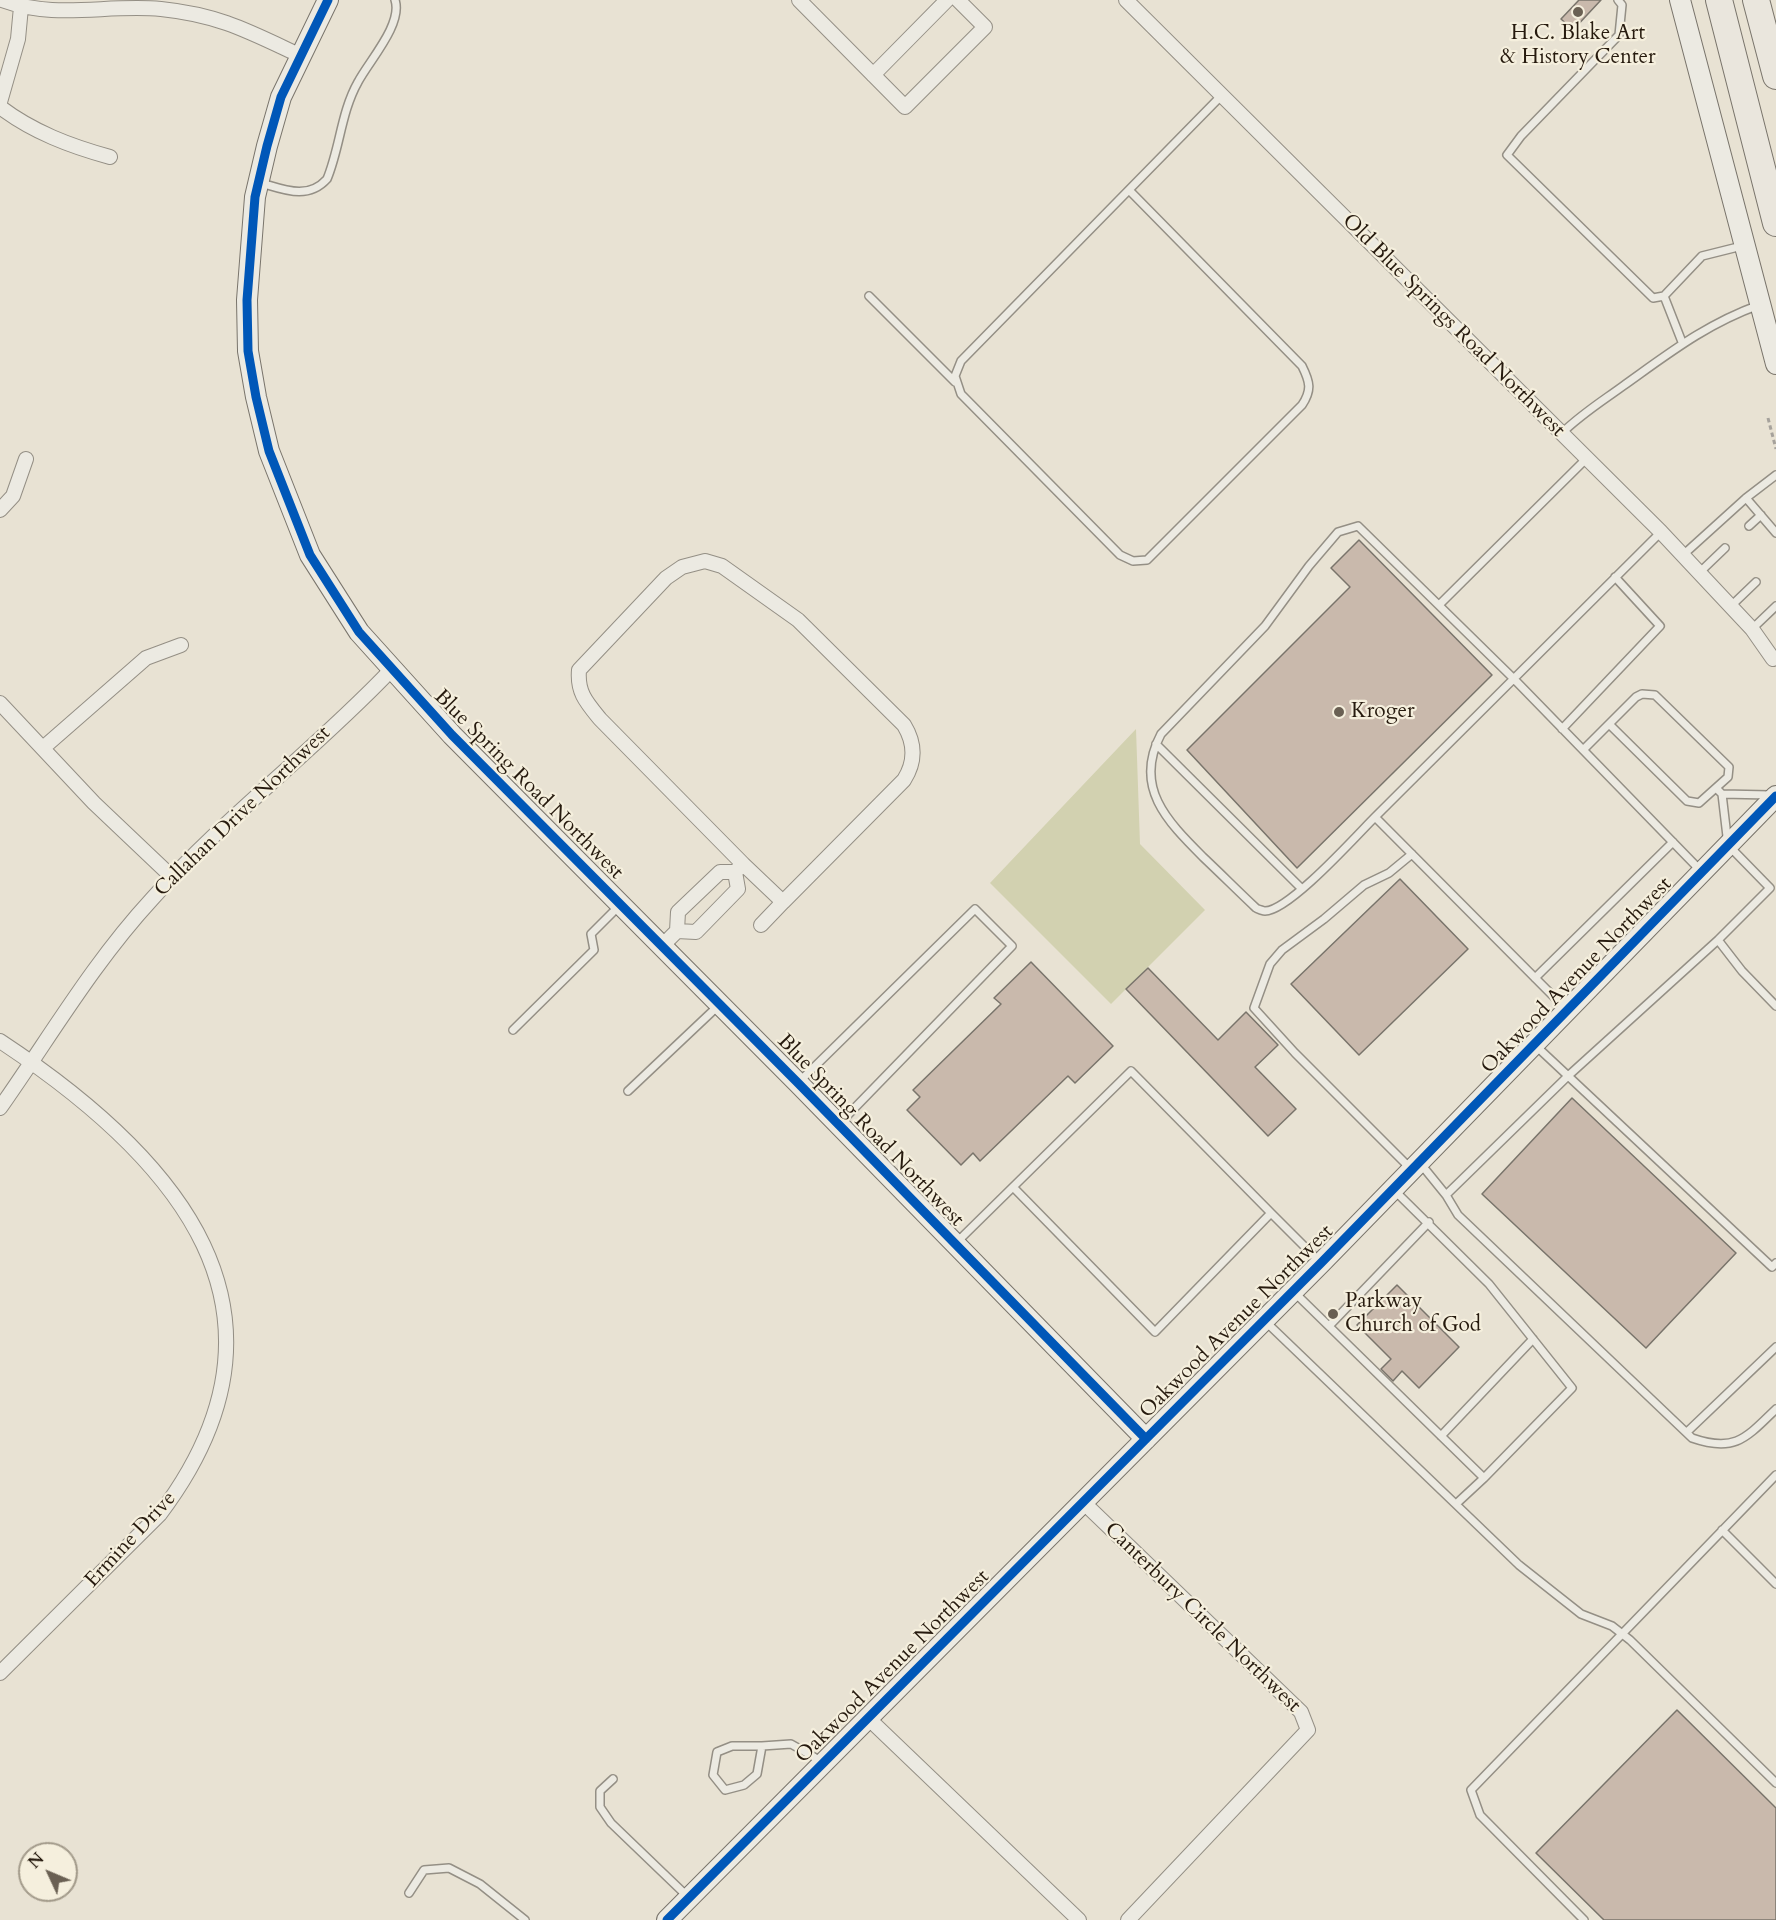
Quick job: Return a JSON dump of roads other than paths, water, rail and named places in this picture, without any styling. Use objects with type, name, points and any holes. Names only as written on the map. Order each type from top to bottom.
[{"type":"highway","points":[[1719,0],[1776,223]]},
{"type":"highway","points":[[1756,0],[1776,76]]},
{"type":"street","points":[[2,0],[21,7],[54,12],[159,9],[209,15],[231,22],[299,55]]},
{"type":"street","name":"Blue Spring Road Northwest","points":[[328,0],[280,97],[258,182],[250,242],[248,351],[269,451],[310,555],[359,632],[391,670],[1146,1439]]},
{"type":"street","points":[[799,0],[905,107],[985,27],[958,0]]},
{"type":"street","points":[[873,75],[947,0]]},
{"type":"street","name":"Old Blue Springs Road Northwest","points":[[1126,0],[1700,572],[1752,629],[1773,659]]},
{"type":"street","points":[[1680,0],[1776,364]]},
{"type":"street","points":[[0,102],[18,39],[21,7]]},
{"type":"street","points":[[0,107],[20,122],[72,147],[110,158]]},
{"type":"street","points":[[0,510],[13,496],[26,459]]},
{"type":"street","points":[[761,926],[904,780],[911,769],[911,737],[904,725],[798,621],[722,566],[705,561],[682,567],[666,578],[579,669],[578,683],[582,697],[739,868],[783,902]]},
{"type":"street","points":[[43,748],[146,658],[181,645]]},
{"type":"street","name":"Callahan Drive Northwest","points":[[0,1108],[72,999],[108,951],[172,877],[205,842],[366,697],[391,670]]},
{"type":"street","points":[[0,703],[94,803],[172,877]]},
{"type":"street","name":"Oakwood Avenue Northwest","points":[[667,1920],[1394,1190],[1728,845],[1767,812],[1776,795]]},
{"type":"street","points":[[677,931],[696,932],[713,915],[738,889],[739,868]]},
{"type":"street","points":[[662,946],[677,931],[678,912],[720,872],[739,868]]},
{"type":"street","name":"Ermine Drive","points":[[0,1041],[71,1091],[131,1148],[189,1215],[207,1248],[222,1291],[227,1332],[223,1383],[213,1419],[200,1452],[179,1488],[160,1514],[0,1673]]},
{"type":"street","name":"Canterbury Circle Northwest","points":[[1083,1502],[1301,1712],[1308,1730],[1128,1920]]},
{"type":"street","points":[[868,1718],[1079,1920]]},
{"type":"lane","points":[[258,182],[306,193],[321,186],[327,179],[336,159],[346,111],[357,83],[385,38],[397,13],[395,0]]},
{"type":"lane","points":[[1618,0],[1622,5],[1619,35],[1521,136],[1507,155],[1653,298],[1664,296],[1702,256],[1722,249],[1744,246]]},
{"type":"lane","points":[[1129,190],[1302,366],[1310,383],[1309,394],[1302,405],[1147,560],[1133,561],[1120,555],[968,402],[961,394],[955,376],[961,361],[1222,95]]},
{"type":"lane","points":[[869,296],[957,384]]},
{"type":"lane","points":[[1664,296],[1682,342]]},
{"type":"lane","points":[[1561,434],[1582,413],[1682,342],[1735,314],[1760,305]]},
{"type":"lane","points":[[1440,604],[1586,459]]},
{"type":"lane","points":[[1683,555],[1746,498],[1776,475]]},
{"type":"lane","points":[[1746,498],[1776,533]]},
{"type":"lane","points":[[1749,526],[1761,515]]},
{"type":"lane","points":[[1660,532],[1513,678],[1375,817],[1302,889],[1280,906],[1264,912],[1256,908],[1183,837],[1161,811],[1154,794],[1151,771],[1156,744],[1161,734],[1265,626],[1309,566],[1338,532],[1358,526],[1367,531],[1440,604],[1513,678],[1702,872]]},
{"type":"lane","points":[[1700,572],[1725,548]]},
{"type":"lane","points":[[1562,729],[1660,626],[1615,577]]},
{"type":"lane","points":[[1731,606],[1756,582]]},
{"type":"lane","points":[[1752,629],[1776,606]]},
{"type":"lane","points":[[1583,750],[1609,724],[1636,697],[1642,694],[1655,695],[1729,767],[1728,777],[1719,791],[1699,803],[1687,801],[1609,724]]},
{"type":"lane","points":[[1156,744],[1302,889]]},
{"type":"lane","points":[[1719,791],[1776,795]]},
{"type":"lane","points":[[1446,1196],[1569,1076],[1718,940],[1773,885],[1728,845],[1719,791]]},
{"type":"lane","points":[[1375,817],[1568,1011]]},
{"type":"lane","points":[[1535,978],[1673,842]]},
{"type":"lane","points":[[1412,854],[1389,873],[1364,885],[1282,950],[1270,964],[1254,1008],[1295,1053],[1446,1196],[1458,1215],[1692,1438],[1710,1444],[1730,1445],[1746,1437],[1776,1409]]},
{"type":"lane","points":[[513,1030],[594,950],[591,934],[620,904]]},
{"type":"lane","points":[[798,1083],[975,909],[1012,946],[839,1124]]},
{"type":"lane","points":[[1718,940],[1742,971],[1776,1006]]},
{"type":"lane","points":[[628,1091],[720,1004]]},
{"type":"lane","points":[[1535,1045],[1772,1267],[1776,1263]]},
{"type":"lane","points":[[955,1243],[1131,1071],[1321,1263]]},
{"type":"lane","points":[[1013,1187],[1155,1332],[1271,1213]]},
{"type":"lane","points":[[1394,1190],[1429,1222],[1489,1284],[1572,1388],[1456,1504]]},
{"type":"lane","points":[[1329,1326],[1429,1222]]},
{"type":"lane","points":[[1293,1291],[1484,1478]]},
{"type":"lane","points":[[1264,1320],[1519,1565],[1581,1614],[1612,1626],[1621,1633],[1776,1784]]},
{"type":"lane","points":[[1441,1436],[1533,1339]]},
{"type":"lane","points":[[1687,1432],[1776,1347]]},
{"type":"lane","points":[[1584,1920],[1480,1815],[1471,1790],[1776,1474]]},
{"type":"lane","points":[[1722,1530],[1776,1584]]},
{"type":"lane","points":[[762,1746],[757,1774],[744,1785],[725,1790],[713,1775],[717,1752],[732,1746],[790,1744],[823,1762]]},
{"type":"lane","points":[[613,1779],[600,1791],[600,1808],[611,1823],[689,1897]]},
{"type":"lane","points":[[409,1893],[424,1870],[449,1868],[480,1884],[525,1920]]},
{"type":"place","name":"H.C. Blake Art & History Center","points":[[1578,12]]},
{"type":"place","name":"Kroger","points":[[1339,712]]},
{"type":"place","name":"Parkway Church of God","points":[[1333,1314]]}]
